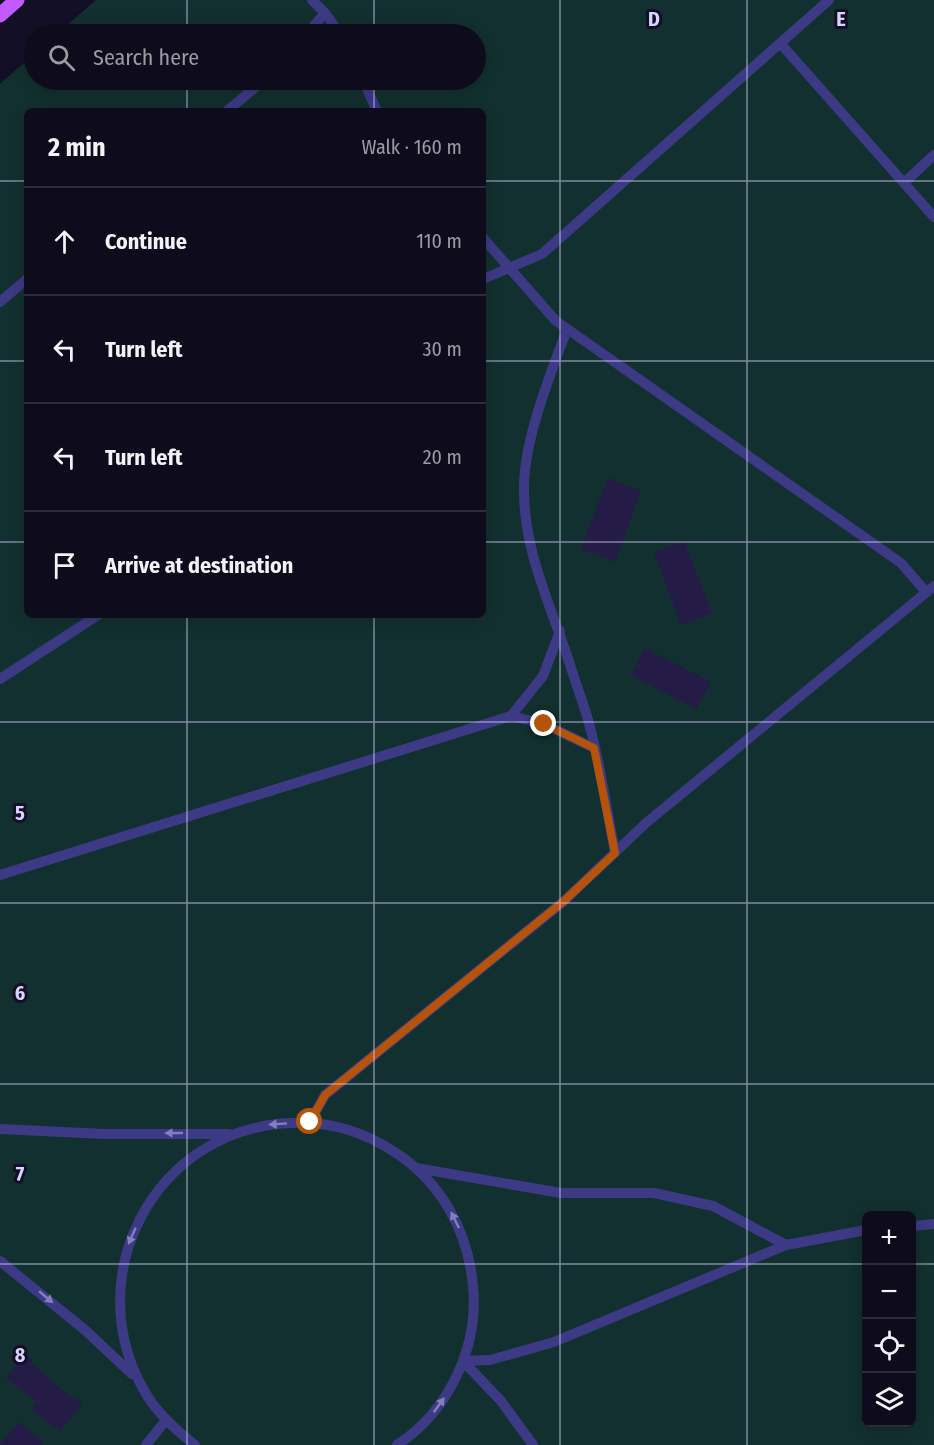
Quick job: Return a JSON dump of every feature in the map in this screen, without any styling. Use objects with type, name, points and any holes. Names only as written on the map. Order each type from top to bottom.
[{"type":"main road","points":[[0,15],[17,0]]},
{"type":"lane","points":[[312,0],[333,24]]},
{"type":"lane","points":[[486,278],[542,254],[829,0]]},
{"type":"lane","points":[[316,24],[325,13]]},
{"type":"lane","points":[[780,43],[934,218]]},
{"type":"lane","points":[[231,108],[252,90]]},
{"type":"lane","points":[[368,90],[376,108]]},
{"type":"lane","points":[[904,183],[934,155]]},
{"type":"lane","points":[[310,1122],[325,1095],[564,901],[646,823],[930,589],[901,563],[556,321],[486,242]]},
{"type":"lane","points":[[0,302],[24,282]]},
{"type":"lane","points":[[567,329],[544,393],[530,445],[523,490],[526,529],[537,574],[560,631],[590,728],[615,853]]},
{"type":"lane","points":[[0,679],[93,618]]},
{"type":"lane","points":[[511,716],[543,676],[560,631]]},
{"type":"lane","points":[[0,875],[511,716],[544,724],[594,748]]},
{"type":"lane","points":[[195,1445],[166,1420],[148,1398],[130,1363],[120,1325],[119,1285],[127,1246],[143,1210],[167,1178],[197,1153],[232,1134],[270,1124],[310,1122],[349,1129],[378,1141],[406,1159],[429,1180],[448,1206],[463,1235],[471,1266],[474,1298],[472,1330],[463,1361],[450,1390],[431,1416],[397,1445]]},
{"type":"lane","points":[[0,1129],[105,1134],[232,1134]]},
{"type":"lane","points":[[416,1168],[561,1193],[654,1192],[713,1206],[786,1245]]},
{"type":"lane","points":[[916,1226],[934,1224]]},
{"type":"lane","points":[[463,1361],[490,1360],[554,1342],[786,1245],[862,1231]]},
{"type":"lane","points":[[0,1261],[85,1330],[139,1381]]},
{"type":"lane","points":[[463,1361],[501,1401],[533,1445]]},
{"type":"lane","points":[[146,1445],[166,1420]]},
{"type":"green space","points":[[96,0],[934,0],[934,1445],[0,1445],[0,84],[24,63],[24,90],[486,90],[486,24],[68,24]]},
{"type":"building","points":[[608,478],[641,491],[615,562],[581,549]]},
{"type":"building","points":[[684,541],[712,613],[681,625],[654,552]]},
{"type":"building","points":[[645,648],[711,682],[696,709],[631,675]]},
{"type":"building","points":[[25,1355],[33,1361],[31,1363],[74,1400],[76,1398],[83,1404],[60,1431],[31,1409],[37,1402],[6,1378]]},
{"type":"building","points":[[19,1422],[44,1442],[42,1445],[0,1445]]},
{"type":"route","points":[[310,1122],[325,1095],[564,901],[615,853],[594,748],[544,724]]}]
